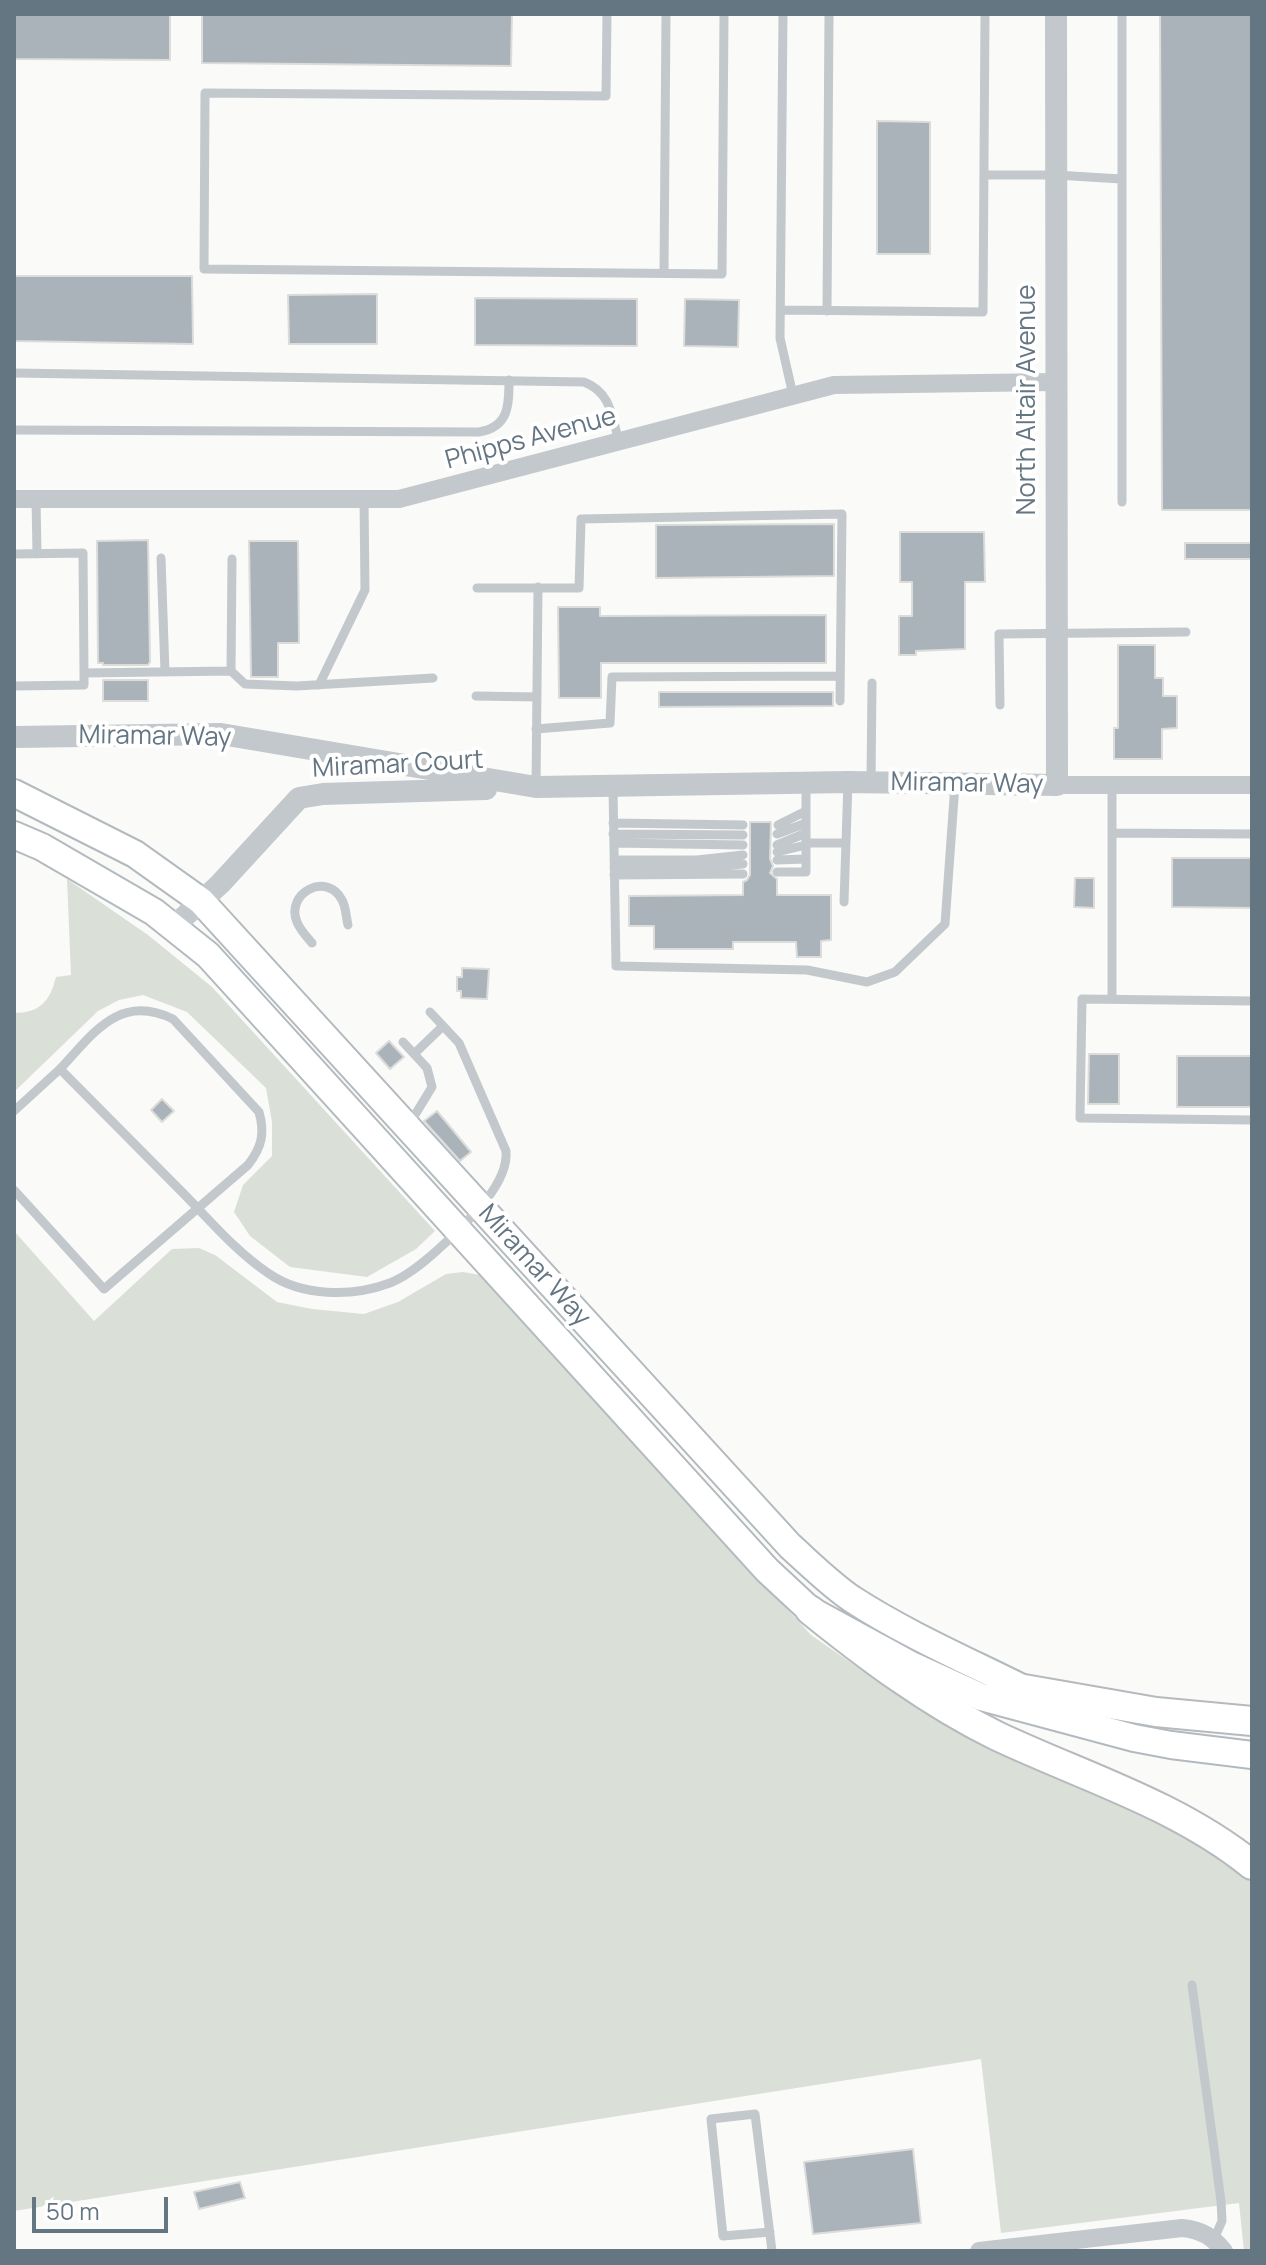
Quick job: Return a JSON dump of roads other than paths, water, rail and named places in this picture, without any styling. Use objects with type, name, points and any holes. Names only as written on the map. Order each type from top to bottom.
[{"type":"main road","name":"Miramar Way","points":[[14,793],[135,854],[201,901],[790,1546],[815,1569],[849,1597],[882,1618],[1024,1689],[1069,1720]]},
{"type":"main road","name":"Miramar Way","points":[[14,835],[42,847],[154,912],[208,955],[767,1570],[810,1610],[909,1664],[981,1697],[1171,1745],[1252,1755]]},
{"type":"main road","points":[[810,1610],[861,1650],[957,1714],[1027,1750],[1147,1800],[1225,1844],[1252,1865]]},
{"type":"main road","points":[[1024,1689],[1156,1712],[1252,1721]]},
{"type":"street","name":"North Altair Avenue","points":[[1056,14],[1057,785]]},
{"type":"street","name":"Phipps Avenue","points":[[14,499],[399,499],[834,385],[1055,382]]},
{"type":"street","name":"Miramar Way","points":[[14,737],[221,734],[536,787],[806,783],[1252,785]]},
{"type":"street","name":"Miramar Court","points":[[173,927],[220,884],[299,798],[323,794],[536,787]]},
{"type":"street","points":[[979,2251],[1169,2228],[1193,2229],[1219,2245]]},
{"type":"lane","points":[[607,14],[606,96],[205,93],[204,269],[722,274],[724,14]]},
{"type":"lane","points":[[664,273],[666,14]]},
{"type":"lane","points":[[783,14],[780,338],[793,395]]},
{"type":"lane","points":[[827,311],[829,14]]},
{"type":"lane","points":[[781,310],[983,312],[985,14]]},
{"type":"lane","points":[[1122,14],[1122,502]]},
{"type":"lane","points":[[984,175],[1121,179]]},
{"type":"lane","points":[[14,373],[584,382],[594,386],[609,402],[619,443]]},
{"type":"lane","points":[[14,430],[479,432],[496,427],[503,421],[509,404],[509,380]]},
{"type":"lane","points":[[36,499],[37,554]]},
{"type":"lane","points":[[319,685],[365,590],[364,499]]},
{"type":"lane","points":[[477,588],[579,588],[581,519],[842,514],[840,701]]},
{"type":"lane","points":[[14,554],[83,553],[84,673],[84,685],[14,686]]},
{"type":"lane","points":[[161,558],[165,672]]},
{"type":"lane","points":[[231,671],[232,559]]},
{"type":"lane","points":[[536,787],[538,587]]},
{"type":"lane","points":[[1000,705],[999,634],[1186,632]]},
{"type":"lane","points":[[84,673],[231,671],[245,684],[319,685],[433,678]]},
{"type":"lane","points":[[536,729],[610,723],[612,677],[840,676]]},
{"type":"lane","points":[[844,902],[846,843],[859,783],[872,683]]},
{"type":"lane","points":[[476,696],[537,697]]},
{"type":"lane","points":[[777,872],[806,872],[806,783]]},
{"type":"lane","points":[[613,787],[616,966],[807,970],[867,982],[895,972],[945,924],[955,784]]},
{"type":"lane","points":[[1112,785],[1112,999]]},
{"type":"lane","points":[[777,843],[806,811]]},
{"type":"lane","points":[[613,833],[743,850]]},
{"type":"lane","points":[[613,833],[743,850]]},
{"type":"lane","points":[[1112,833],[1252,834]]},
{"type":"lane","points":[[777,843],[806,836],[846,843]]},
{"type":"lane","points":[[777,843],[806,836]]},
{"type":"lane","points":[[777,843],[806,859]]},
{"type":"lane","points":[[614,867],[743,850]]},
{"type":"lane","points":[[614,867],[697,860],[743,850]]},
{"type":"lane","points":[[312,943],[297,923],[294,909],[307,889],[324,886],[337,892],[343,901],[348,925]]},
{"type":"lane","points":[[1252,1001],[1082,999],[1080,1118],[1252,1120]]},
{"type":"lane","points":[[14,1111],[113,1017],[143,1009],[173,1019],[259,1112],[263,1126],[263,1140],[248,1165],[104,1289],[14,1190]]},
{"type":"lane","points":[[60,1069],[237,1248],[270,1275],[309,1290],[351,1293],[392,1282],[428,1259],[480,1207],[503,1174],[507,1162],[506,1151],[459,1043],[430,1012]]},
{"type":"lane","points":[[414,1054],[443,1026]]},
{"type":"lane","points":[[403,1042],[427,1068],[432,1087],[408,1126]]},
{"type":"lane","points":[[1192,1985],[1221,2201],[1219,2245]]},
{"type":"lane","points":[[770,2232],[723,2236],[711,2119],[755,2114],[770,2232],[772,2251]]}]
